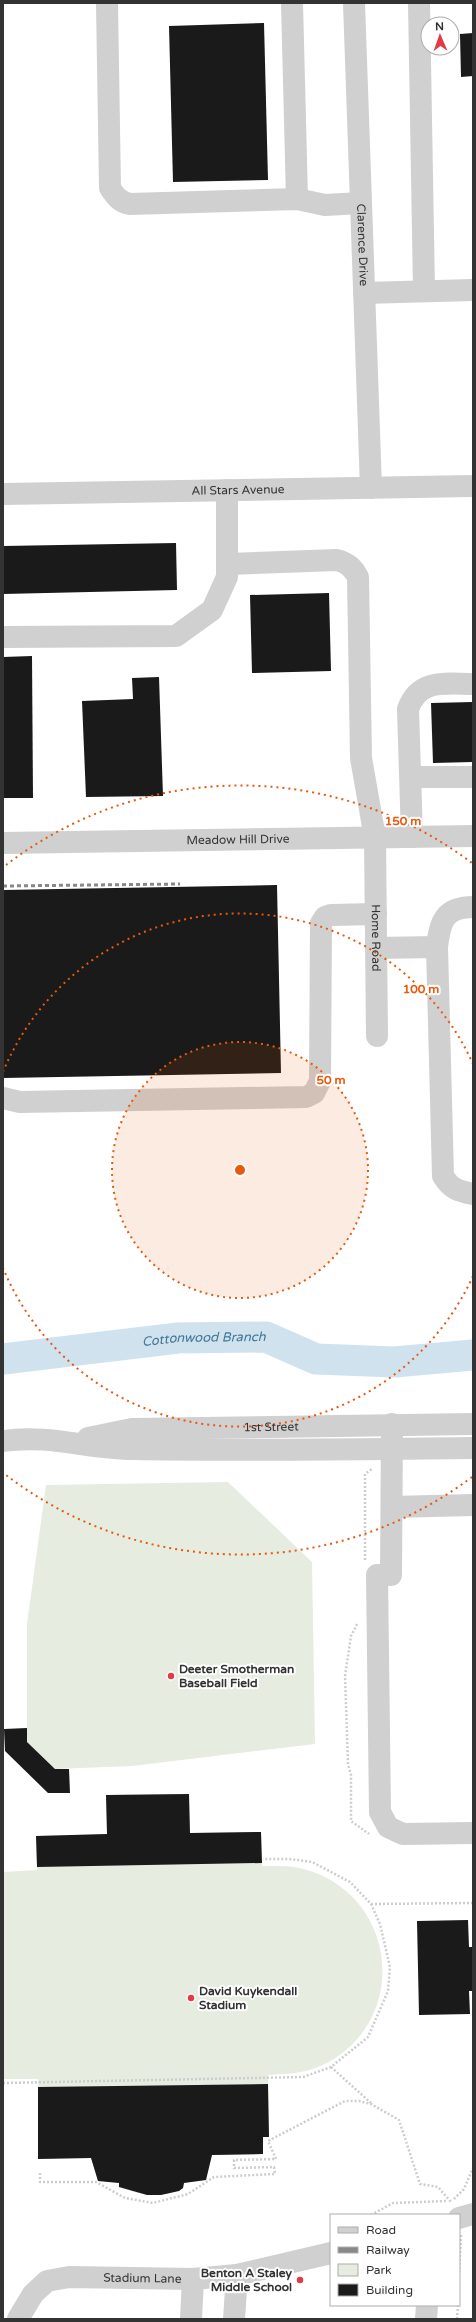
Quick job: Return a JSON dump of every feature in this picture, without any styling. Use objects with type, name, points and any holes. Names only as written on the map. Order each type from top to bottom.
[{"type":"street","points":[[107,3],[110,188],[116,197],[130,204],[297,199],[325,205],[361,203]]},
{"type":"street","points":[[292,3],[297,199]]},
{"type":"street","name":"Clarence Drive","points":[[354,3],[371,488]]},
{"type":"street","points":[[419,3],[424,291]]},
{"type":"street","points":[[364,293],[473,290]]},
{"type":"street","name":"All Stars Avenue","points":[[3,494],[473,486]]},
{"type":"street","points":[[3,637],[176,636],[212,610],[227,577],[227,490]]},
{"type":"street","name":"Home Road","points":[[228,564],[337,560],[353,568],[358,577],[361,758],[375,838],[377,1036]]},
{"type":"street","points":[[412,837],[408,709],[412,698],[418,691],[432,684],[473,684]]},
{"type":"street","points":[[411,777],[473,777]]},
{"type":"street","name":"Meadow Hill Drive","points":[[3,843],[473,836]]},
{"type":"street","points":[[473,907],[462,907],[449,913],[439,930],[437,947],[443,1176],[448,1184],[457,1191],[473,1194]]},
{"type":"street","points":[[3,1098],[20,1102],[36,1102],[306,1097],[314,1093],[320,1081],[322,923],[325,917],[331,915],[376,914]]},
{"type":"street","points":[[376,948],[437,947]]},
{"type":"street","points":[[392,1424],[391,1575],[377,1575],[380,1812],[388,1827],[403,1834],[473,1833]]},
{"type":"street","name":"1st Street","points":[[71,1441],[132,1429],[473,1424]]},
{"type":"street","name":"1st Street","points":[[3,1441],[17,1439],[71,1441],[131,1449],[473,1448]]},
{"type":"street","points":[[392,1507],[473,1505]]},
{"type":"street","name":"Stadium Lane","points":[[18,2319],[33,2294],[47,2281],[69,2277],[193,2280],[237,2275],[330,2253]]},
{"type":"street","points":[[234,2319],[237,2275]]},
{"type":"street","points":[[191,2319],[193,2280]]},
{"type":"street","points":[[426,2319],[427,2306]]},
{"type":"path","points":[[3,2083],[303,2077],[331,2067],[368,2037],[388,1991],[390,1967],[380,1924],[371,1904],[350,1882],[312,1862],[289,1859],[263,1860]]},
{"type":"path","points":[[371,1904],[473,1903]]},
{"type":"path","points":[[331,2067],[371,2104],[399,2120],[420,2184],[438,2187],[461,2212]]},
{"type":"path","points":[[40,2173],[40,2182],[96,2182],[125,2198],[153,2203],[188,2194],[214,2177],[275,2174],[274,2167],[234,2168],[234,2160],[276,2159],[268,2141],[345,2101],[360,2101],[371,2104]]},
{"type":"path","points":[[460,2242],[461,2212],[464,2189],[473,2168]]},
{"type":"path","points":[[373,2214],[394,2203],[461,2212]]},
{"type":"path","points":[[457,2319],[458,2306]]},
{"type":"green space","name":"Deeter Smotherman Baseball Field","points":[[228,1482],[312,1562],[315,1744],[132,1766],[55,1769],[27,1742],[27,1624],[46,1485]]},
{"type":"green space","name":"David Kuykendall Stadium","points":[[189,1794],[190,1833],[261,1832],[262,1866],[302,1868],[337,1884],[360,1905],[375,1931],[382,1960],[381,1989],[372,2018],[354,2043],[327,2063],[313,2069],[268,2075],[269,2137],[263,2137],[263,2154],[212,2155],[206,2180],[184,2183],[183,2188],[167,2194],[151,2195],[119,2187],[119,2183],[98,2181],[91,2158],[38,2159],[38,2079],[3,2079],[3,1872],[37,1870],[36,1836],[107,1834],[106,1795]]},
{"type":"building","points":[[264,23],[268,180],[173,182],[169,26]]},
{"type":"building","points":[[473,33],[473,76],[461,77],[460,34]]},
{"type":"building","points":[[176,543],[177,590],[3,594],[3,546]]},
{"type":"building","points":[[329,593],[331,671],[252,673],[250,595]]},
{"type":"building","points":[[32,656],[33,798],[3,798],[3,657]]},
{"type":"building","points":[[159,677],[163,796],[86,797],[82,701],[133,699],[132,678]]},
{"type":"building","points":[[473,702],[473,762],[433,763],[431,703]]},
{"type":"building","points":[[277,885],[281,1073],[3,1078],[3,890]]},
{"type":"building","points":[[27,1728],[27,1742],[55,1769],[69,1769],[70,1793],[48,1793],[5,1751],[4,1729]]},
{"type":"building","points":[[189,1794],[190,1833],[261,1832],[262,1863],[37,1867],[36,1836],[107,1834],[106,1795]]},
{"type":"building","points":[[468,1920],[469,1947],[473,1947],[473,1991],[469,1991],[470,2014],[419,2015],[417,1921]]},
{"type":"building","points":[[268,2084],[269,2137],[263,2137],[263,2154],[212,2155],[206,2180],[184,2183],[183,2188],[179,2191],[161,2195],[147,2195],[119,2187],[119,2183],[98,2181],[91,2158],[38,2159],[38,2087]]},
{"type":"waterway","name":"Cottonwood Branch","points":[[3,1359],[178,1338],[266,1337],[316,1359],[394,1362],[473,1355]]},
{"type":"railway","points":[[3,886],[180,884]]},
{"type":"place","name":"Deeter Smotherman Baseball Field","points":[[171,1676]]},
{"type":"place","name":"David Kuykendall Stadium","points":[[191,1998]]},
{"type":"place","name":"Benton A Staley Middle School","points":[[300,2280]]}]
